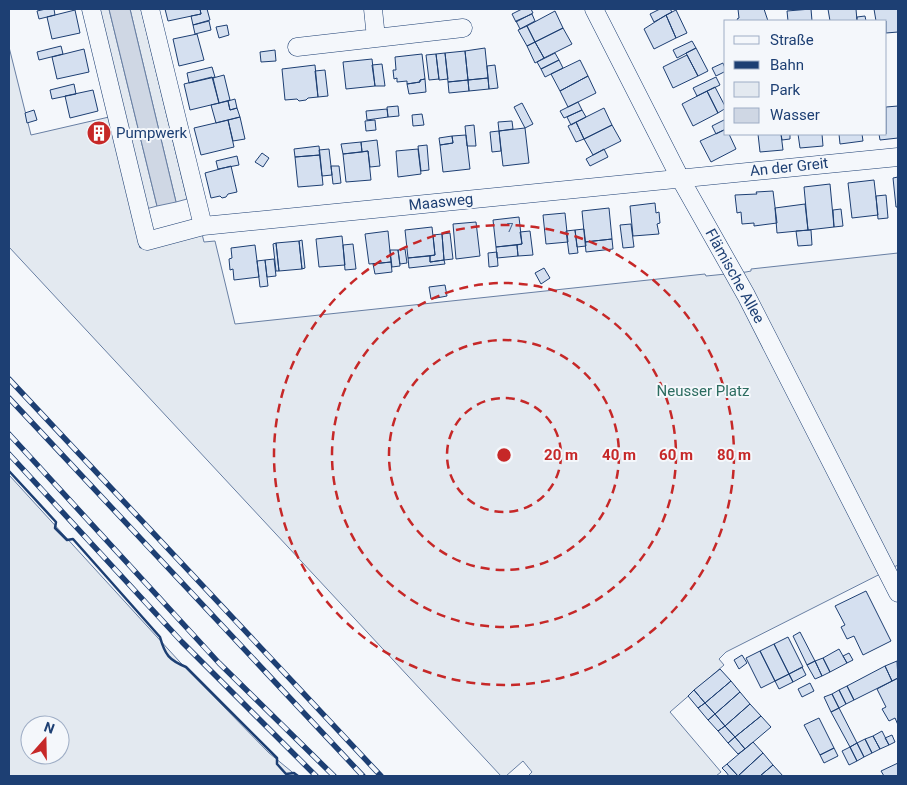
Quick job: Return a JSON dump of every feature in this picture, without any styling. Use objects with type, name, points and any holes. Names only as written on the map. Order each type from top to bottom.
[{"type":"street","name":"Maasweg","points":[[91,9],[147,241],[203,226],[680,178]]},
{"type":"street","points":[[150,9],[203,226]]},
{"type":"street","points":[[373,9],[376,38]]},
{"type":"street","name":"Flämische Allee","points":[[594,9],[680,178],[746,295],[898,593]]},
{"type":"street","points":[[296,47],[463,28]]},
{"type":"street","name":"An der Greit","points":[[680,178],[898,156]]},
{"type":"green space","points":[[98,9],[109,9],[157,206],[146,209]]},
{"type":"green space","points":[[130,9],[141,9],[187,199],[176,202]]},
{"type":"green space","name":"Neusser Platz","points":[[9,47],[31,135],[109,117],[140,248],[202,234],[204,242],[215,241],[235,324],[705,274],[706,276],[746,272],[751,271],[751,269],[898,253],[898,565],[726,652],[719,659],[724,665],[670,712],[721,772],[716,776],[528,776],[532,772],[523,761],[506,776],[501,776],[9,247]]},
{"type":"green space","points":[[9,475],[179,661],[269,753],[297,776],[9,776]]},
{"type":"water","points":[[109,9],[130,9],[176,202],[157,206]]},
{"type":"building","points":[[54,9],[55,15],[39,19],[37,11]]},
{"type":"building","points":[[165,9],[200,9],[201,14],[168,21]]},
{"type":"building","points":[[200,9],[207,9],[210,20],[193,25],[191,16],[201,14]]},
{"type":"building","points":[[522,9],[531,9],[533,13],[516,22],[512,14]]},
{"type":"building","points":[[660,9],[670,9],[672,12],[654,22],[650,14]]},
{"type":"building","points":[[738,9],[764,9],[768,20],[738,20]]},
{"type":"building","points":[[811,9],[812,20],[788,20],[787,11]]},
{"type":"building","points":[[828,9],[856,9],[857,20],[830,20]]},
{"type":"building","points":[[874,9],[898,9],[898,32],[887,33],[887,20],[876,20]]},
{"type":"building","points":[[75,10],[80,33],[52,39],[47,17]]},
{"type":"building","points":[[676,10],[687,33],[676,38],[666,15]]},
{"type":"building","points":[[555,11],[563,28],[535,42],[527,26]]},
{"type":"building","points":[[532,14],[535,21],[520,29],[516,21]]},
{"type":"building","points":[[666,15],[676,38],[654,49],[644,29]]},
{"type":"building","points":[[865,16],[866,20],[857,20],[857,17]]},
{"type":"building","points":[[209,21],[211,30],[195,34],[193,25]]},
{"type":"building","points":[[227,25],[229,35],[219,38],[216,27]]},
{"type":"building","points":[[527,26],[535,42],[527,46],[518,30]]},
{"type":"building","points":[[563,28],[572,44],[544,58],[535,42]]},
{"type":"building","points":[[197,34],[204,60],[179,66],[173,39]]},
{"type":"building","points":[[692,41],[696,48],[677,58],[673,50]]},
{"type":"building","points":[[535,42],[544,58],[535,63],[527,46]]},
{"type":"building","points":[[61,46],[63,54],[39,60],[37,52]]},
{"type":"building","points":[[485,48],[488,78],[468,80],[465,51]]},
{"type":"building","points":[[696,48],[708,71],[698,76],[686,53]]},
{"type":"building","points":[[84,49],[89,72],[57,79],[52,57]]},
{"type":"building","points":[[275,50],[276,61],[261,62],[260,52]]},
{"type":"building","points":[[465,51],[468,80],[448,82],[445,53]]},
{"type":"building","points":[[445,53],[448,79],[439,80],[436,54]]},
{"type":"building","points":[[555,53],[559,60],[541,69],[537,62]]},
{"type":"building","points":[[422,54],[425,79],[420,80],[420,82],[407,84],[407,81],[397,82],[397,78],[394,79],[393,70],[396,70],[395,57]]},
{"type":"building","points":[[436,54],[439,79],[429,80],[426,55]]},
{"type":"building","points":[[687,55],[698,76],[673,88],[663,67]]},
{"type":"building","points":[[372,59],[375,86],[346,89],[343,62]]},
{"type":"building","points":[[559,60],[563,68],[545,77],[541,69]]},
{"type":"building","points":[[580,60],[588,76],[560,91],[551,74]]},
{"type":"building","points":[[723,63],[724,72],[716,76],[712,68]]},
{"type":"building","points":[[382,64],[385,86],[375,86],[372,65]]},
{"type":"building","points":[[315,65],[318,97],[299,101],[297,99],[285,100],[282,69]]},
{"type":"building","points":[[495,65],[498,88],[489,89],[487,66]]},
{"type":"building","points":[[212,67],[215,77],[189,83],[187,73]]},
{"type":"building","points":[[325,70],[328,96],[318,97],[315,71]]},
{"type":"building","points":[[224,75],[230,100],[219,103],[213,78]]},
{"type":"building","points":[[588,76],[596,93],[568,107],[560,91]]},
{"type":"building","points":[[212,77],[219,103],[190,110],[184,84]]},
{"type":"building","points":[[716,77],[720,85],[697,96],[693,88]]},
{"type":"building","points":[[488,78],[489,89],[469,91],[468,80]]},
{"type":"building","points":[[425,79],[426,92],[409,94],[407,84],[420,82],[420,80]]},
{"type":"building","points":[[468,80],[469,91],[449,93],[448,82]]},
{"type":"building","points":[[74,84],[76,94],[52,99],[50,90]]},
{"type":"building","points":[[715,87],[724,104],[724,109],[718,113],[707,91]]},
{"type":"building","points":[[93,90],[98,111],[70,118],[65,96]]},
{"type":"building","points":[[707,91],[718,113],[693,126],[682,104]]},
{"type":"building","points":[[235,99],[237,108],[230,110],[228,101]]},
{"type":"building","points":[[228,101],[230,110],[237,108],[240,117],[216,123],[211,105]]},
{"type":"building","points":[[578,102],[582,110],[564,118],[560,111]]},
{"type":"building","points":[[522,103],[533,124],[525,128],[514,107]]},
{"type":"building","points":[[398,106],[399,116],[388,117],[387,107]]},
{"type":"building","points":[[898,106],[898,138],[880,140],[879,135],[887,135],[887,107]]},
{"type":"building","points":[[604,108],[612,125],[584,139],[576,122]]},
{"type":"building","points":[[387,109],[388,117],[367,120],[366,111]]},
{"type":"building","points":[[34,110],[37,120],[27,123],[25,113]]},
{"type":"building","points":[[582,110],[586,117],[571,125],[567,117]]},
{"type":"building","points":[[422,114],[424,125],[413,126],[412,115]]},
{"type":"building","points":[[240,117],[245,139],[233,141],[228,120]]},
{"type":"building","points":[[228,120],[234,147],[201,155],[194,128]]},
{"type":"building","points":[[375,120],[376,130],[366,131],[365,121]]},
{"type":"building","points":[[724,120],[724,130],[716,134],[712,126]]},
{"type":"building","points":[[512,121],[513,129],[499,131],[498,122]]},
{"type":"building","points":[[576,122],[584,139],[576,142],[568,126]]},
{"type":"building","points":[[474,125],[476,146],[467,146],[465,126]]},
{"type":"building","points":[[612,125],[621,141],[593,155],[584,139]]},
{"type":"building","name":"Pumpwerk","points":[[102,127],[105,137],[95,139],[93,130]]},
{"type":"building","points":[[525,128],[529,163],[503,166],[499,131]]},
{"type":"building","points":[[724,130],[724,135],[729,135],[736,149],[711,162],[700,141]]},
{"type":"building","points":[[499,131],[501,151],[492,152],[490,132]]},
{"type":"building","points":[[466,135],[470,169],[443,172],[440,145],[453,143],[452,136]]},
{"type":"building","points":[[758,135],[781,135],[783,150],[760,152]]},
{"type":"building","points":[[781,135],[790,135],[790,139],[782,140]]},
{"type":"building","points":[[798,135],[822,135],[823,146],[800,148]]},
{"type":"building","points":[[839,135],[862,135],[863,141],[840,144]]},
{"type":"building","points":[[452,136],[453,143],[440,145],[439,138]]},
{"type":"building","points":[[377,140],[380,166],[370,167],[368,151],[362,152],[361,142]]},
{"type":"building","points":[[361,142],[362,152],[343,154],[341,144]]},
{"type":"building","points":[[427,145],[429,170],[421,171],[418,146]]},
{"type":"building","points":[[319,146],[320,155],[295,157],[294,149]]},
{"type":"building","points":[[329,149],[332,175],[322,176],[319,150]]},
{"type":"building","points":[[418,149],[421,174],[398,177],[396,151]]},
{"type":"building","points":[[604,149],[608,157],[590,166],[586,159]]},
{"type":"building","points":[[368,151],[371,180],[346,182],[343,154]]},
{"type":"building","points":[[262,153],[269,158],[263,167],[255,162]]},
{"type":"building","points":[[320,155],[323,185],[298,187],[295,157]]},
{"type":"building","points":[[237,156],[239,165],[218,169],[216,161]]},
{"type":"building","points":[[231,166],[237,192],[222,198],[220,196],[211,198],[205,173]]},
{"type":"building","points":[[331,166],[339,166],[341,183],[333,184]]},
{"type":"building","points":[[898,177],[898,207],[896,207],[893,178]]},
{"type":"building","points":[[874,180],[878,215],[852,218],[848,183]]},
{"type":"building","points":[[830,184],[834,227],[808,230],[804,187]]},
{"type":"building","points":[[773,191],[777,223],[754,226],[754,223],[742,224],[741,212],[737,213],[735,195]]},
{"type":"building","points":[[886,195],[888,218],[878,219],[876,196]]},
{"type":"building","points":[[655,203],[656,213],[659,212],[660,223],[657,224],[659,234],[633,236],[630,206]]},
{"type":"building","points":[[805,204],[808,230],[777,233],[775,208]]},
{"type":"building","points":[[609,208],[612,239],[585,242],[582,211]]},
{"type":"building","points":[[841,209],[843,226],[834,227],[833,210]]},
{"type":"building","points":[[565,213],[568,242],[546,244],[543,215]]},
{"type":"building","points":[[519,217],[522,244],[496,247],[493,220]]},
{"type":"building","points":[[476,222],[480,256],[456,259],[453,224]]},
{"type":"building","points":[[631,224],[634,247],[623,248],[620,225]]},
{"type":"building","points":[[432,227],[435,255],[408,258],[405,230]]},
{"type":"building","points":[[584,229],[586,246],[577,247],[575,230]]},
{"type":"building","points":[[575,230],[578,253],[569,254],[566,231]]},
{"type":"building","points":[[811,230],[812,245],[798,246],[796,231]]},
{"type":"building","points":[[388,231],[391,262],[369,264],[365,234]]},
{"type":"building","points":[[530,231],[533,255],[518,256],[517,245],[522,244],[520,232]]},
{"type":"building","points":[[450,233],[453,259],[444,260],[442,234]]},
{"type":"building","points":[[442,234],[444,260],[430,262],[430,256],[435,255],[433,235]]},
{"type":"building","points":[[342,236],[345,265],[319,267],[316,239]]},
{"type":"building","points":[[612,239],[613,249],[586,252],[585,242]]},
{"type":"building","points":[[302,240],[305,268],[302,269],[299,241]]},
{"type":"building","points":[[299,241],[302,269],[279,271],[276,243]]},
{"type":"building","points":[[276,243],[279,271],[276,271],[273,244]]},
{"type":"building","points":[[353,244],[356,269],[345,270],[343,245]]},
{"type":"building","points":[[255,245],[259,277],[234,280],[233,269],[230,270],[231,248]]},
{"type":"building","points":[[517,245],[518,256],[497,258],[496,247]]},
{"type":"building","points":[[405,249],[407,263],[400,264],[398,250]]},
{"type":"building","points":[[390,250],[398,250],[400,266],[392,267]]},
{"type":"building","points":[[497,252],[498,266],[489,267],[488,253]]},
{"type":"building","points":[[430,256],[430,262],[444,260],[445,264],[409,268],[408,258]]},
{"type":"building","points":[[274,259],[276,276],[267,277],[265,260]]},
{"type":"building","points":[[265,260],[268,286],[260,287],[257,261]]},
{"type":"building","points":[[391,262],[392,272],[375,274],[373,264]]},
{"type":"building","points":[[544,268],[550,278],[541,284],[535,273]]},
{"type":"building","points":[[445,285],[447,296],[431,299],[429,287]]},
{"type":"building","points":[[866,591],[891,641],[863,655],[854,636],[847,639],[841,627],[845,625],[835,606]]},
{"type":"building","points":[[800,632],[815,661],[807,665],[793,636]]},
{"type":"building","points":[[788,637],[803,667],[789,674],[774,644]]},
{"type":"building","points":[[774,644],[789,674],[775,681],[760,651]]},
{"type":"building","points":[[839,649],[847,663],[830,672],[823,658]]},
{"type":"building","points":[[760,651],[775,681],[761,688],[746,658]]},
{"type":"building","points":[[849,653],[853,660],[847,663],[843,656]]},
{"type":"building","points":[[742,655],[747,663],[739,669],[734,660]]},
{"type":"building","points":[[823,658],[830,672],[822,676],[815,661]]},
{"type":"building","points":[[815,661],[822,676],[815,679],[807,665]]},
{"type":"building","points":[[897,661],[898,678],[892,681],[885,666]]},
{"type":"building","points":[[885,666],[892,681],[854,700],[847,686]]},
{"type":"building","points":[[802,667],[806,675],[793,682],[789,674]]},
{"type":"building","points":[[720,669],[731,681],[705,703],[694,690]]},
{"type":"building","points":[[789,674],[793,682],[779,689],[775,681]]},
{"type":"building","points":[[898,678],[898,725],[895,718],[889,721],[882,709],[886,707],[877,689]]},
{"type":"building","points":[[731,681],[740,692],[715,714],[705,703]]},
{"type":"building","points":[[810,683],[814,691],[802,697],[798,689]]},
{"type":"building","points":[[847,686],[854,700],[846,704],[839,690]]},
{"type":"building","points":[[694,690],[705,703],[698,708],[688,696]]},
{"type":"building","points":[[839,690],[846,704],[839,708],[832,694]]},
{"type":"building","points":[[740,692],[750,704],[725,726],[715,714]]},
{"type":"building","points":[[832,694],[839,708],[831,712],[824,697]]},
{"type":"building","points":[[705,703],[715,714],[708,720],[698,708]]},
{"type":"building","points":[[750,704],[761,716],[735,737],[725,726]]},
{"type":"building","points":[[839,708],[857,743],[850,747],[831,712]]},
{"type":"building","points":[[715,714],[725,726],[718,731],[708,720]]},
{"type":"building","points":[[761,716],[771,727],[745,749],[735,737]]},
{"type":"building","points":[[819,718],[834,748],[820,755],[804,725]]},
{"type":"building","points":[[725,726],[735,737],[728,743],[718,731]]},
{"type":"building","points":[[882,731],[889,745],[880,749],[873,736]]},
{"type":"building","points":[[892,735],[895,742],[889,745],[885,738]]},
{"type":"building","points":[[873,736],[880,749],[872,753],[865,739]]},
{"type":"building","points":[[735,737],[745,749],[738,754],[728,743]]},
{"type":"building","points":[[865,739],[872,753],[864,757],[857,743]]},
{"type":"building","points":[[753,742],[763,753],[738,776],[727,764]]},
{"type":"building","points":[[857,743],[864,757],[857,761],[850,747]]},
{"type":"building","points":[[850,747],[857,761],[849,765],[842,751]]},
{"type":"building","points":[[834,748],[838,756],[824,763],[820,755]]},
{"type":"building","points":[[763,753],[773,765],[760,776],[738,776]]},
{"type":"building","points":[[898,763],[898,776],[884,776],[881,771]]},
{"type":"building","points":[[727,764],[738,776],[729,776],[722,768]]},
{"type":"building","points":[[773,765],[783,776],[760,776]]},
{"type":"railway","points":[[9,379],[381,776]]},
{"type":"railway","points":[[9,398],[363,776]]},
{"type":"railway","points":[[9,434],[219,663],[334,776]]},
{"type":"railway","points":[[9,454],[182,642],[316,776]]},
{"type":"wall","points":[[9,471],[56,522],[55,528],[67,540],[73,539],[160,637],[168,656],[186,667],[277,758],[277,764],[286,774],[294,773],[298,776]]},
{"type":"place","name":"Pumpwerk","points":[[99,133]]}]
